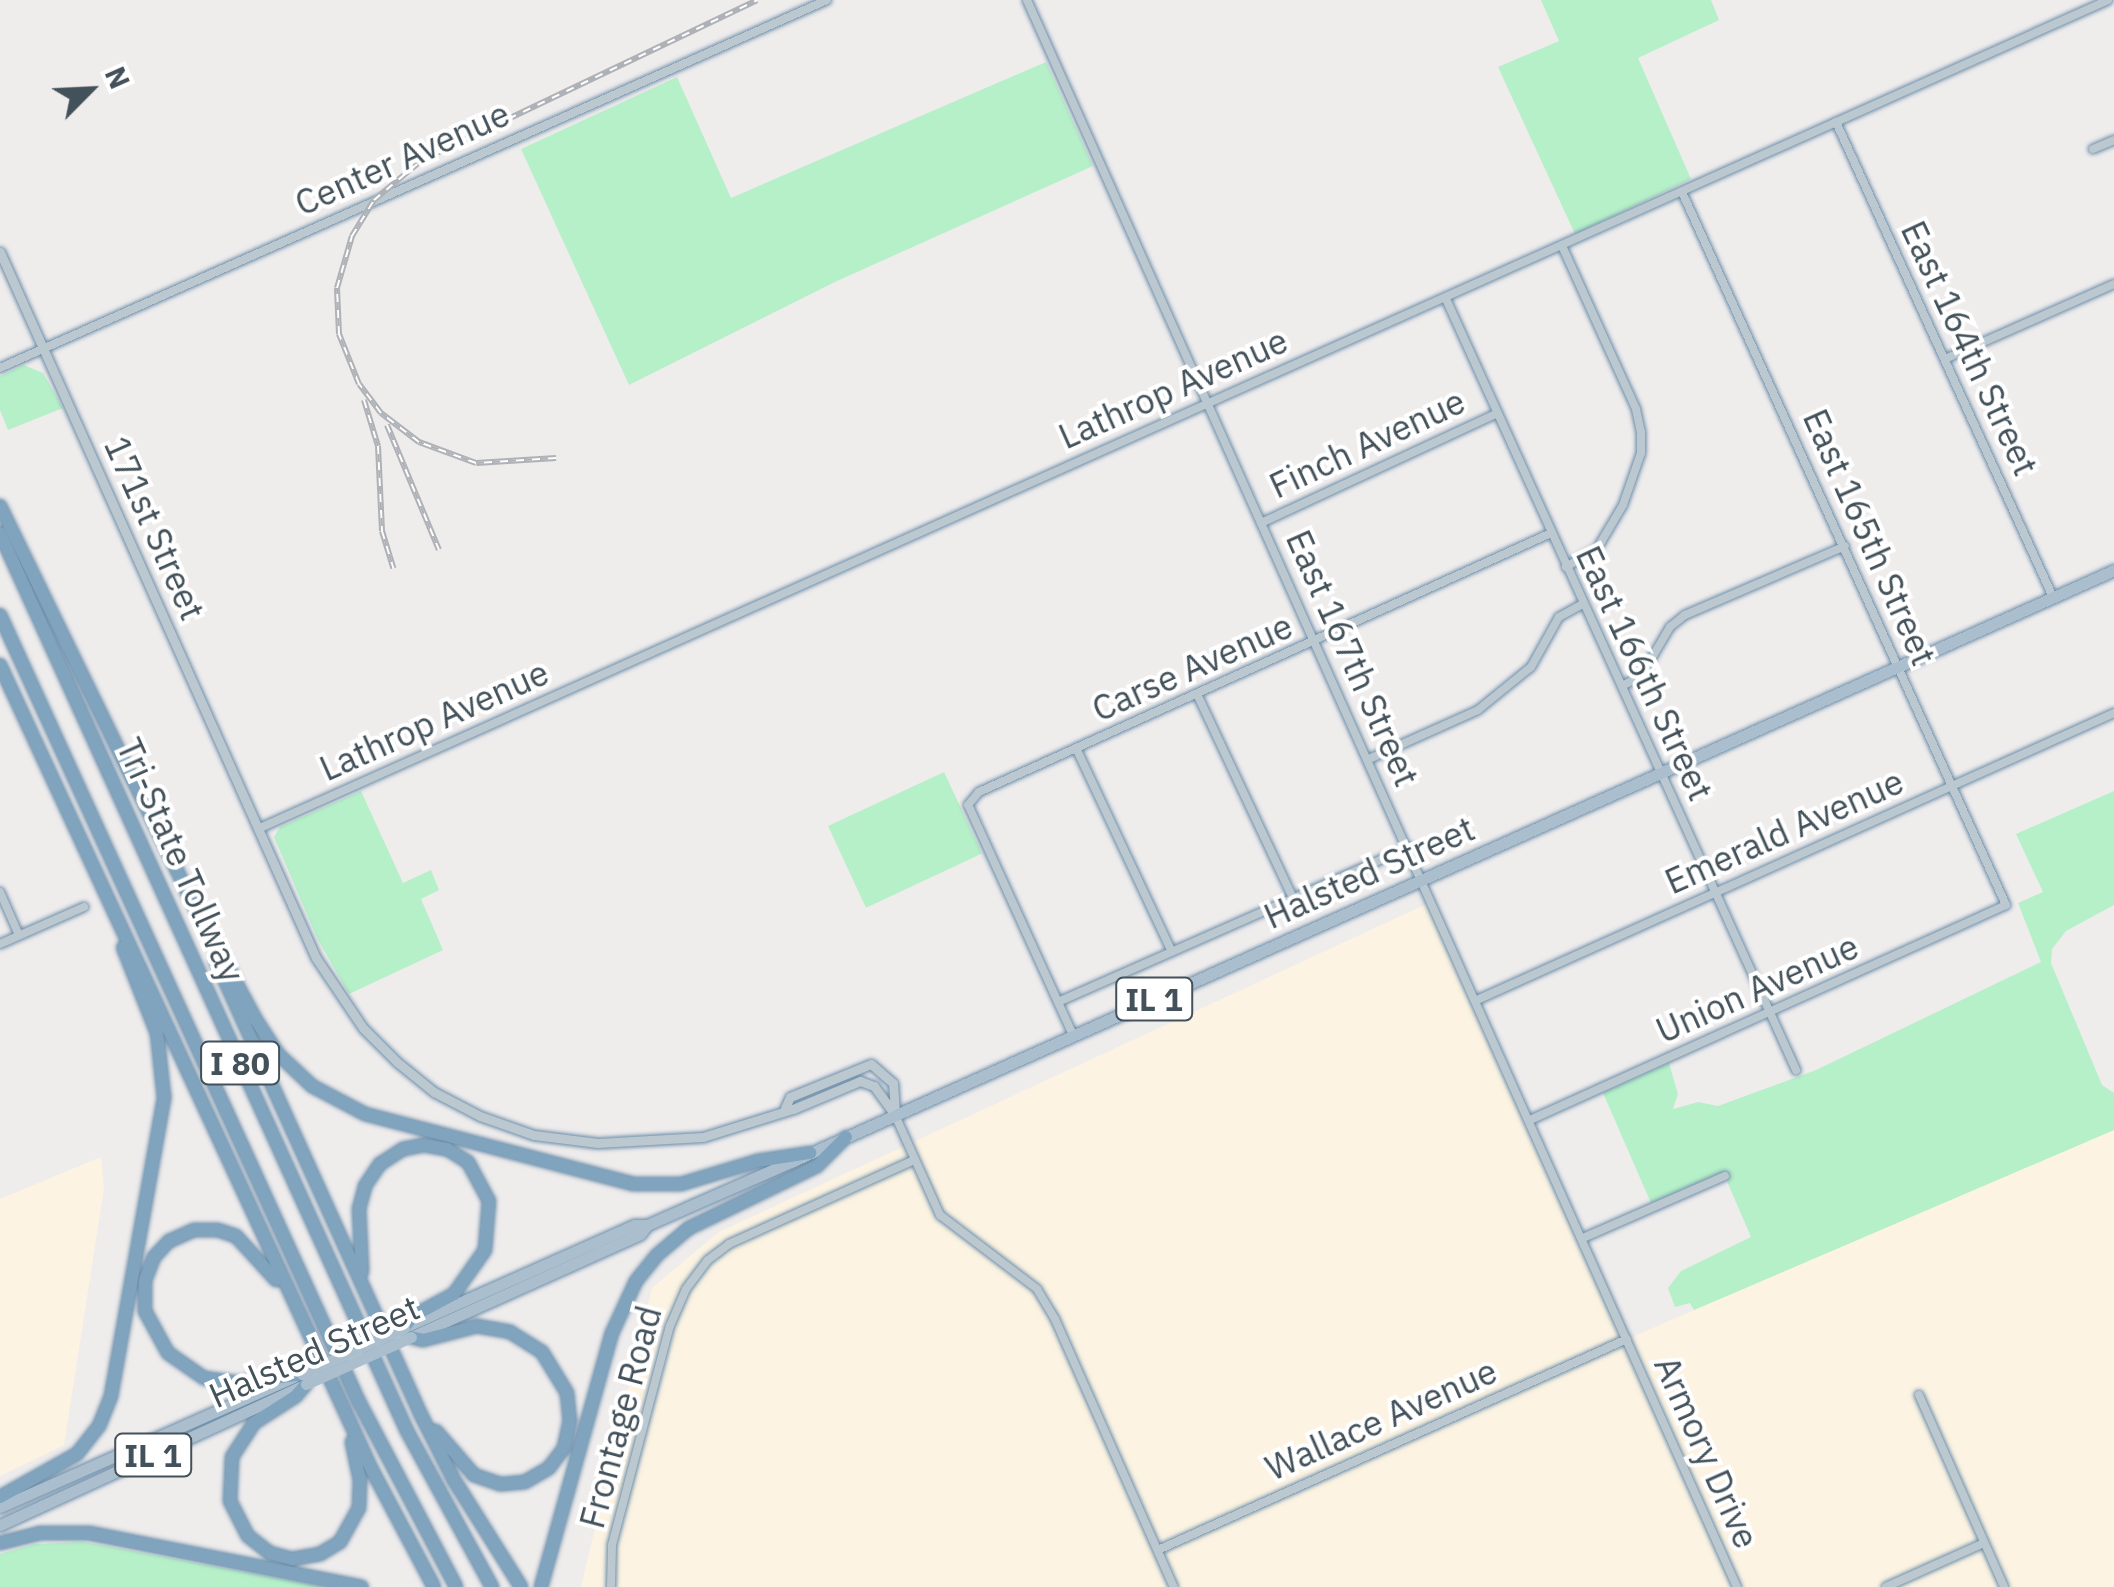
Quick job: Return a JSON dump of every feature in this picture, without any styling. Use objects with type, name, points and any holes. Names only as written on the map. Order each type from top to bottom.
[{"type":"highway","points":[[0,506],[190,897],[412,1396],[454,1480],[521,1587]]},
{"type":"highway","name":"Tri-State Tollway","points":[[0,533],[407,1432],[492,1587]]},
{"type":"highway","name":"Tri-State Tollway","points":[[0,615],[373,1432],[456,1587]]},
{"type":"highway","points":[[0,665],[338,1397],[434,1587]]},
{"type":"highway","points":[[0,1497],[77,1454],[109,1404],[163,1106],[164,1071],[154,1022],[68,811]]},
{"type":"highway","points":[[190,897],[278,1054],[312,1086],[355,1110],[633,1184],[681,1184],[757,1161],[810,1153]]},
{"type":"highway","points":[[541,1587],[612,1332],[636,1281],[657,1255],[689,1228],[816,1166],[846,1137]]},
{"type":"highway","points":[[374,1313],[357,1236],[365,1186],[380,1164],[404,1149],[432,1146],[454,1152],[473,1168],[486,1192],[489,1241],[460,1287],[413,1316],[407,1332],[423,1340],[477,1326],[502,1330],[530,1342],[548,1359],[563,1383],[570,1412],[567,1440],[555,1462],[534,1478],[517,1484],[490,1482],[458,1461],[412,1396]]},
{"type":"highway","points":[[304,1379],[229,1382],[186,1368],[162,1347],[150,1326],[144,1295],[148,1268],[161,1248],[182,1233],[205,1229],[229,1233],[264,1262],[311,1337]]},
{"type":"highway","points":[[304,1379],[248,1430],[229,1466],[233,1512],[248,1536],[270,1553],[292,1559],[320,1554],[340,1542],[354,1524],[360,1499],[359,1470],[338,1397]]},
{"type":"highway","points":[[0,1543],[31,1534],[78,1532],[362,1587]]},
{"type":"main road","name":"Halsted Street","points":[[0,1526],[634,1225],[647,1225],[810,1153],[2114,570]]},
{"type":"main road","name":"Halsted Street","points":[[0,1507],[304,1379]]},
{"type":"street","name":"Center Avenue","points":[[0,368],[826,0]]},
{"type":"street","name":"East 167th Street","points":[[1027,0],[1627,1339]]},
{"type":"street","name":"Lathrop Avenue","points":[[260,828],[1207,402],[1564,248],[2108,0]]},
{"type":"street","name":"East 164th Street","points":[[1836,122],[2054,597]]},
{"type":"street","points":[[2094,149],[2114,140]]},
{"type":"street","name":"East 165th Street","points":[[1682,192],[2006,904]]},
{"type":"street","points":[[1564,248],[1641,432],[1640,453],[1624,505],[1598,549],[1566,567]]},
{"type":"street","name":"171st Street","points":[[0,252],[332,986],[363,1028],[434,1092],[480,1116],[534,1135],[585,1141],[686,1140],[742,1126],[785,1108]]},
{"type":"street","points":[[1944,359],[2114,284]]},
{"type":"street","name":"East 166th Street","points":[[1446,299],[1796,1070]]},
{"type":"street","name":"Finch Avenue","points":[[1261,522],[1496,414]]},
{"type":"street","name":"Carse Avenue","points":[[1058,1002],[968,805],[979,792],[1551,533]]},
{"type":"street","points":[[1622,686],[1644,672],[1670,628],[1685,616],[1844,546]]},
{"type":"street","points":[[1369,760],[1478,710],[1531,667],[1559,617],[1582,604]]},
{"type":"street","points":[[1197,694],[1293,898]]},
{"type":"street","name":"Emerald Avenue","points":[[1477,1000],[2114,713]]},
{"type":"street","points":[[1076,748],[1172,952]]},
{"type":"street","points":[[1073,1035],[1058,1002],[1409,847]]},
{"type":"street","points":[[0,892],[19,936]]},
{"type":"street","name":"Union Avenue","points":[[1530,1120],[2006,904]]},
{"type":"street","points":[[0,944],[84,907]]},
{"type":"street","points":[[895,1115],[893,1084],[871,1064],[790,1097],[785,1108],[793,1109],[866,1081],[895,1115],[945,1220],[1037,1289],[1055,1320],[1174,1587]]},
{"type":"street","name":"Frontage Road","points":[[611,1587],[612,1545],[670,1326],[686,1288],[708,1260],[728,1244],[914,1160]]},
{"type":"street","points":[[1583,1238],[1725,1176]]},
{"type":"street","name":"Wallace Avenue","points":[[1158,1550],[1627,1339]]},
{"type":"street","name":"Armory Drive","points":[[1627,1339],[1737,1587]]},
{"type":"street","points":[[1919,1395],[2004,1587]]},
{"type":"street","points":[[1886,1587],[1984,1543]]},
{"type":"shaded area","points":[[1433,901],[1627,1339],[2114,1130],[2114,1587],[581,1587],[652,1288],[719,1232]]},
{"type":"shaded area","points":[[101,1157],[104,1188],[64,1445],[0,1476],[0,1199]]},
{"type":"green space","points":[[1541,0],[1711,0],[1719,20],[1638,58],[1691,179],[1575,234],[1498,67],[1559,41]]},
{"type":"green space","points":[[1046,62],[1093,166],[837,281],[629,385],[521,149],[677,77],[731,198]]},
{"type":"green space","points":[[24,365],[43,373],[63,408],[8,430],[0,410],[0,376]]},
{"type":"green space","points":[[944,772],[982,854],[866,908],[828,826]]},
{"type":"green space","points":[[361,791],[403,883],[431,870],[439,890],[421,899],[443,950],[349,994],[318,940],[274,837],[280,827]]},
{"type":"green space","points":[[2114,791],[2114,905],[2066,931],[2052,949],[2051,963],[2102,1085],[2114,1093],[2114,1130],[1694,1310],[1690,1303],[1675,1307],[1668,1288],[1681,1271],[1751,1237],[1723,1172],[1651,1203],[1603,1093],[1669,1063],[1678,1094],[1673,1109],[1698,1102],[1718,1106],[1816,1070],[2041,962],[2018,903],[2043,892],[2016,834]]},
{"type":"green space","points":[[83,1542],[324,1587],[0,1587],[0,1554],[35,1544]]},
{"type":"railway","points":[[556,458],[476,463],[419,442],[381,413],[359,384],[339,334],[337,288],[352,236],[374,200],[422,160],[757,0]]},
{"type":"railway","points":[[364,400],[378,446],[382,531],[393,568]]},
{"type":"railway","points":[[387,425],[439,550]]}]
